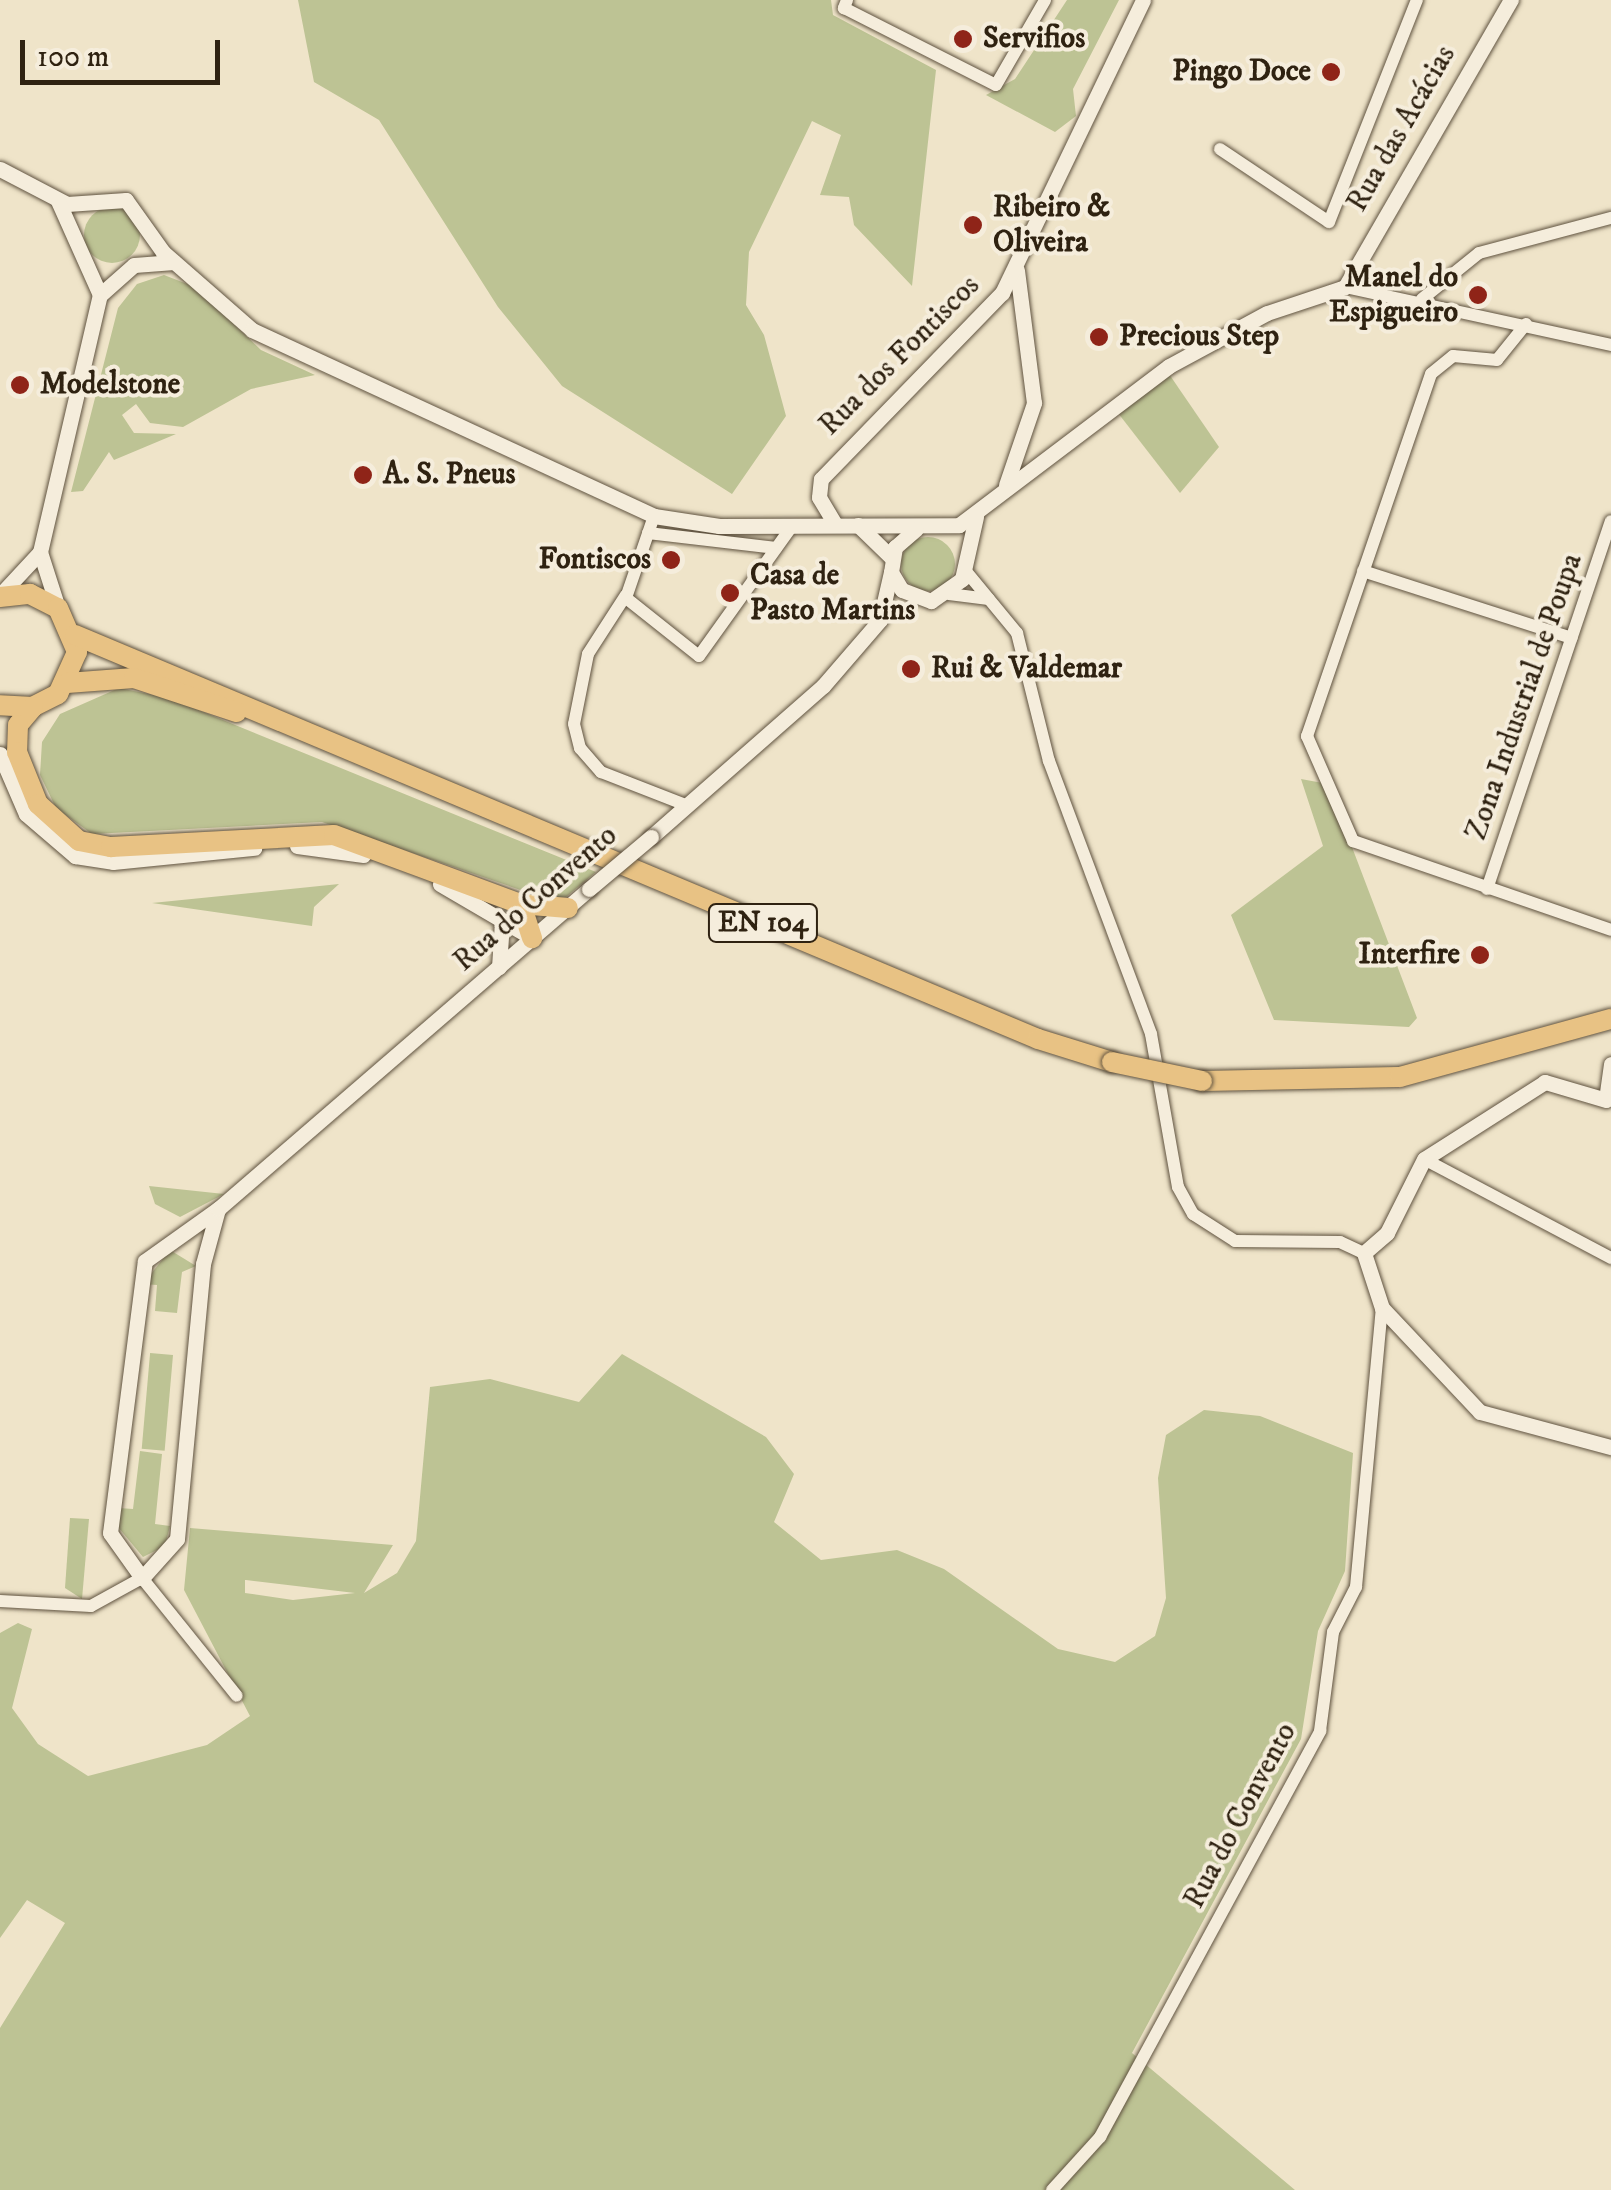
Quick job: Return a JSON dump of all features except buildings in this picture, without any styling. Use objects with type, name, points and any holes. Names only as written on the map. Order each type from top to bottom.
[{"type":"main road","points":[[0,596],[30,594],[58,608],[75,635],[67,683],[32,707],[18,725],[17,752],[38,804],[79,841],[111,847],[334,835],[521,904],[568,908]]},
{"type":"main road","name":"EN 104","points":[[75,635],[1112,1062],[1202,1080],[1400,1077],[1611,1019]]},
{"type":"main road","name":"EN 104","points":[[67,683],[153,683],[416,776]]},
{"type":"main road","points":[[0,705],[32,707]]},
{"type":"main road","points":[[521,904],[532,938]]},
{"type":"street","points":[[847,0],[844,8],[996,85],[1045,0]]},
{"type":"street","name":"Rua dos Fontiscos","points":[[835,524],[819,497],[832,464],[1017,270],[1143,0]]},
{"type":"street","points":[[1220,150],[1329,222],[1417,0]]},
{"type":"street","name":"Rua das Acácias","points":[[1344,287],[1511,0]]},
{"type":"street","points":[[0,169],[58,201],[126,200],[174,262],[252,330],[377,384],[654,516],[792,526],[927,527],[976,517],[1169,366],[1266,313],[1344,287],[1422,299],[1611,345]]},
{"type":"street","points":[[58,201],[100,295]]},
{"type":"street","points":[[75,234],[96,201]]},
{"type":"street","points":[[1422,299],[1479,253],[1611,218]]},
{"type":"street","points":[[0,596],[40,552],[100,295],[129,268],[150,231]]},
{"type":"street","points":[[87,262],[129,268],[174,262]]},
{"type":"street","points":[[1002,493],[1034,404],[1017,270]]},
{"type":"street","points":[[1526,324],[1496,360],[1452,356],[1430,374],[1307,736],[1353,841],[1611,930]]},
{"type":"street","points":[[654,516],[626,595],[588,654],[574,724],[580,748],[601,772],[688,806]]},
{"type":"street","points":[[976,517],[964,563],[949,594],[989,599]]},
{"type":"street","name":"Zona Industrial de Poupa","points":[[1487,889],[1611,521]]},
{"type":"street","points":[[858,525],[921,600]]},
{"type":"street","points":[[626,595],[699,656],[792,526]]},
{"type":"street","points":[[927,527],[964,563],[1017,633],[1049,761],[1151,1034],[1178,1187],[1193,1214],[1235,1241],[1340,1242],[1364,1253],[1382,1308],[1480,1412],[1611,1447]]},
{"type":"street","points":[[891,564],[927,527]]},
{"type":"street","points":[[648,533],[776,548]]},
{"type":"street","points":[[40,552],[58,608]]},
{"type":"street","name":"Rua do Convento","points":[[880,620],[891,564]]},
{"type":"street","points":[[1363,571],[1572,638]]},
{"type":"street","name":"Rua do Convento","points":[[142,1578],[110,1533],[136,1288],[151,1252],[218,1209],[784,725],[880,620],[921,600],[949,594]]},
{"type":"street","points":[[0,754],[26,814],[75,856],[113,862],[268,847],[348,850],[484,902],[502,922],[532,938]]},
{"type":"street","points":[[499,968],[502,922]]},
{"type":"street","points":[[1364,1253],[1387,1233],[1424,1159],[1545,1082],[1608,1101],[1611,1064]]},
{"type":"street","points":[[1424,1159],[1611,1258]]},
{"type":"street","points":[[0,1601],[91,1606],[142,1578],[176,1539],[203,1264],[218,1209]]},
{"type":"street","name":"Rua do Convento","points":[[1052,2190],[1100,2136],[1320,1731],[1333,1632],[1356,1587],[1382,1308]]},
{"type":"street","points":[[142,1578],[237,1696]]},
{"type":"green space","points":[[298,0],[831,0],[833,15],[936,70],[912,286],[854,225],[849,197],[820,195],[841,135],[812,121],[749,252],[746,305],[764,335],[786,416],[732,494],[562,386],[498,307],[379,120],[314,82]]},
{"type":"green space","points":[[1067,0],[1119,0],[1073,89],[1076,116],[1055,132],[986,95],[1015,79]]},
{"type":"green space","points":[[112,207],[132,215],[140,235],[132,255],[112,263],[92,255],[84,235],[92,215]]},
{"type":"green space","points":[[164,275],[195,287],[261,350],[315,375],[251,389],[183,427],[150,423],[136,404],[122,415],[134,433],[176,434],[114,460],[109,452],[83,491],[71,492],[118,308],[137,284]]},
{"type":"green space","points":[[1169,374],[1219,447],[1180,493],[1118,413]]},
{"type":"green space","points":[[928,537],[947,545],[955,564],[947,583],[928,591],[909,583],[901,564],[909,545]]},
{"type":"green space","points":[[119,688],[169,698],[596,872],[566,897],[547,899],[322,822],[92,834],[56,808],[40,775],[42,742],[60,714]]},
{"type":"green space","points":[[1301,779],[1328,784],[1417,1018],[1409,1027],[1274,1020],[1231,915],[1323,846]]},
{"type":"green space","points":[[339,884],[314,907],[312,926],[152,903]]},
{"type":"green space","points":[[149,1186],[224,1194],[180,1217],[155,1204]]},
{"type":"green space","points":[[170,1250],[196,1266],[182,1272],[177,1313],[155,1311],[157,1285],[143,1284]]},
{"type":"green space","points":[[150,1353],[173,1355],[165,1451],[142,1449]]},
{"type":"green space","points":[[622,1354],[766,1437],[794,1474],[774,1522],[821,1560],[897,1550],[944,1569],[1058,1649],[1115,1662],[1155,1636],[1166,1598],[1158,1478],[1166,1435],[1204,1410],[1260,1416],[1353,1453],[1345,1571],[1318,1631],[1301,1739],[1132,2053],[1295,2190],[0,2190],[0,2028],[65,1923],[27,1900],[0,1938],[0,1633],[18,1623],[32,1629],[12,1708],[38,1744],[88,1776],[207,1745],[250,1716],[184,1590],[190,1528],[393,1545],[364,1593],[397,1573],[416,1541],[430,1387],[490,1379],[579,1402]],"holes":[[[245,1580],[355,1593],[293,1600],[245,1593]]]},
{"type":"green space","points":[[140,1451],[162,1454],[155,1524],[170,1526],[165,1546],[143,1557],[118,1527],[119,1508],[133,1509]]},
{"type":"green space","points":[[70,1518],[89,1519],[82,1599],[65,1588]]},
{"type":"place","name":"Servifios","points":[[963,39]]},
{"type":"place","name":"Pingo Doce","points":[[1331,72]]},
{"type":"place","name":"Ribeiro & Oliveira","points":[[973,225]]},
{"type":"place","name":"Manel do Espigueiro","points":[[1478,295]]},
{"type":"place","name":"Precious Step","points":[[1099,337]]},
{"type":"place","name":"Modelstone","points":[[20,385]]},
{"type":"place","name":"A. S. Pneus","points":[[363,475]]},
{"type":"place","name":"Fontiscos","points":[[671,560]]},
{"type":"place","name":"Casa de Pasto Martins","points":[[730,593]]},
{"type":"place","name":"Rui & Valdemar","points":[[911,669]]},
{"type":"place","name":"Interfire","points":[[1480,955]]}]
